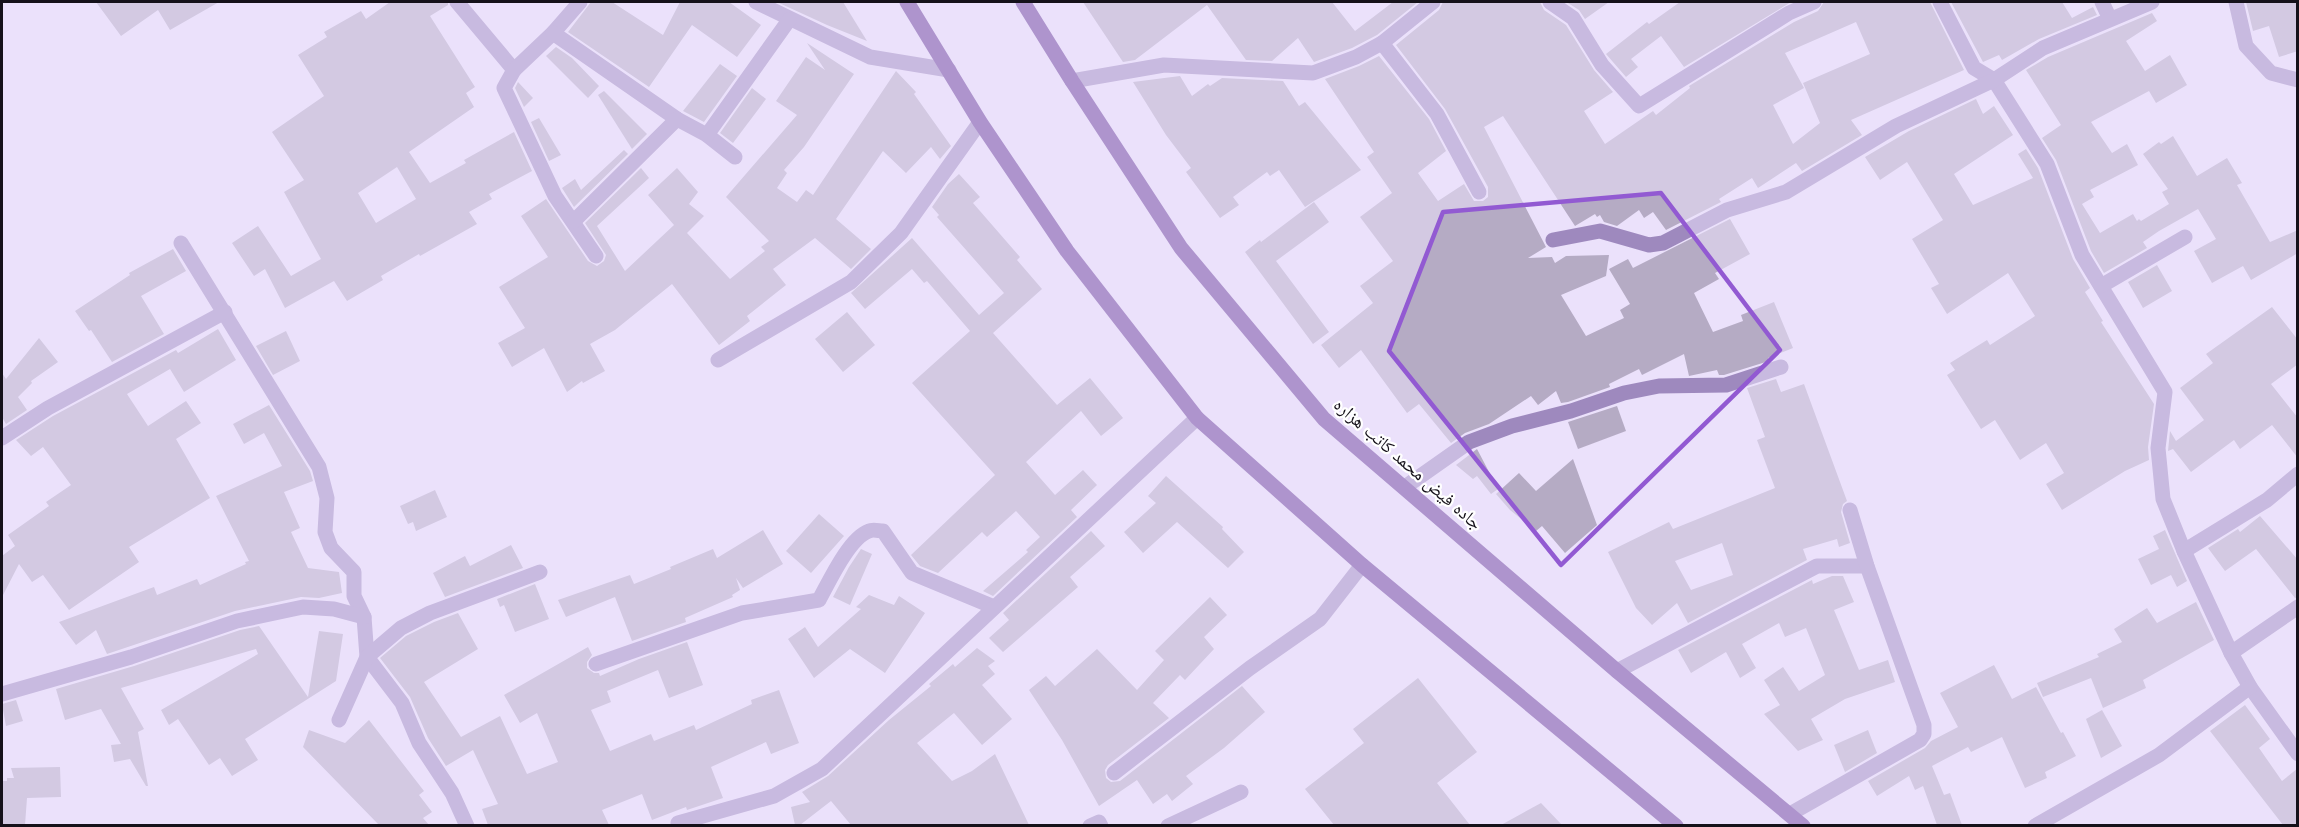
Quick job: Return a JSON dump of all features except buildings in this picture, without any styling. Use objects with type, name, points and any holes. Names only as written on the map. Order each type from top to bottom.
[{"type":"main road","points":[[907,2],[980,122],[1067,251],[1197,418],[1362,565],[1676,825]]},
{"type":"main road","name":"جاده فیض محمد کاتب هزاره","points":[[1023,2],[1181,248],[1324,419],[1790,820],[1803,825]]},
{"type":"street","points":[[457,2],[514,70]]},
{"type":"street","points":[[580,2],[553,33],[514,70],[504,88],[555,196],[597,256]]},
{"type":"street","points":[[756,2],[789,20],[870,57],[949,70]]},
{"type":"street","points":[[1072,81],[1164,65],[1313,73],[1356,57],[1382,43],[1433,2]]},
{"type":"street","points":[[1550,2],[1573,18],[1602,65],[1639,106],[1789,14],[1814,2]]},
{"type":"street","points":[[1940,2],[1974,68],[1994,80],[2047,164],[2082,255],[2165,392],[2157,448],[2163,499],[2231,653],[2250,687],[2291,748],[2298,754]]},
{"type":"street","points":[[2102,2],[2110,19]]},
{"type":"street","points":[[1553,240],[1600,231],[1649,244],[1663,243],[1727,210],[1786,192],[1896,126],[1994,80],[2043,48],[2152,2]]},
{"type":"street","points":[[2236,2],[2246,46],[2271,73],[2298,80]]},
{"type":"street","points":[[707,135],[789,20]]},
{"type":"street","points":[[553,33],[677,119],[707,135],[735,157]]},
{"type":"street","points":[[1382,43],[1437,114],[1479,192]]},
{"type":"street","points":[[574,221],[677,119]]},
{"type":"street","points":[[718,360],[850,282],[901,233],[980,122]]},
{"type":"street","points":[[2101,286],[2185,237]]},
{"type":"street","points":[[181,243],[319,467],[327,498],[325,532],[331,548],[354,573],[354,596],[364,617],[367,657],[402,702],[419,743],[452,793],[467,825]]},
{"type":"street","points":[[2,438],[48,408],[225,312]]},
{"type":"street","points":[[1405,487],[1469,442],[1512,426],[1571,411],[1624,393],[1659,386],[1726,385],[1781,367]]},
{"type":"street","points":[[678,823],[774,796],[822,769],[1197,418]]},
{"type":"street","points":[[2184,551],[2267,500],[2298,474]]},
{"type":"street","points":[[1790,820],[1920,740],[1924,734],[1924,725],[1867,566],[1850,510]]},
{"type":"street","points":[[596,664],[742,613],[819,600],[837,567],[858,538],[871,530],[884,531],[912,573],[993,607]]},
{"type":"street","points":[[1113,772],[1250,668],[1320,620],[1362,565]]},
{"type":"street","points":[[1617,671],[1817,566],[1867,566]]},
{"type":"street","points":[[339,720],[367,657],[401,628],[430,613],[540,572]]},
{"type":"street","points":[[2,694],[131,657],[237,621],[303,607],[334,609],[364,617]]},
{"type":"street","points":[[2231,653],[2298,607]]},
{"type":"street","points":[[2035,825],[2160,755],[2250,687]]},
{"type":"street","points":[[1168,825],[1241,792]]},
{"type":"street","points":[[1090,825],[1099,822],[1101,825]]},
{"type":"highlighted area","points":[[1661,193],[1780,350],[1561,565],[1389,351],[1443,212]]}]
